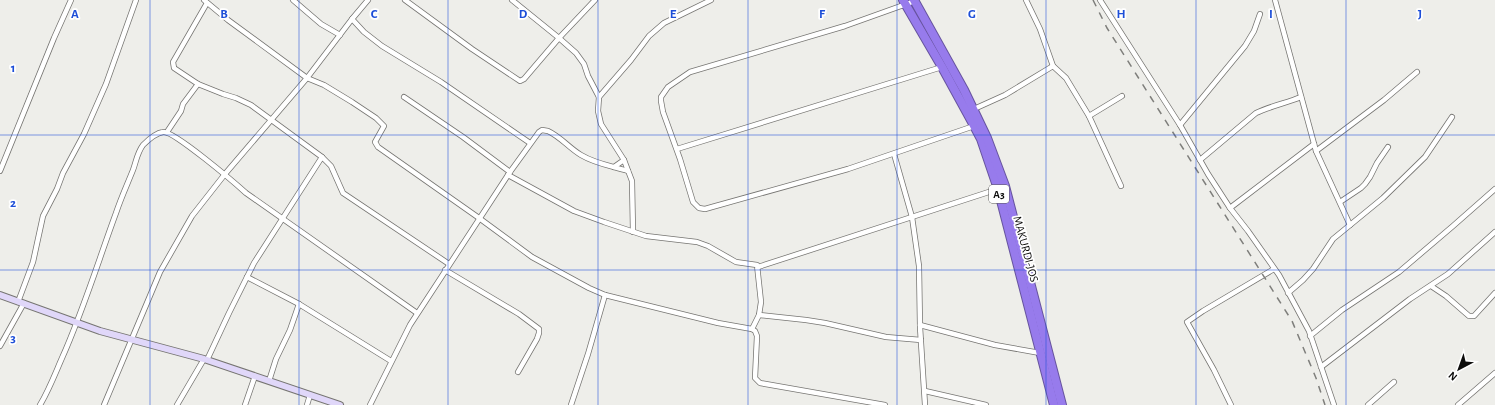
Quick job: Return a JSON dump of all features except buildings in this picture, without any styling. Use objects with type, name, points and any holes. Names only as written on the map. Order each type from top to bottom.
[{"type":"highway","name":"MAKURDI-JOS","points":[[914,1],[974,109],[987,138],[1005,186],[1062,405]]},
{"type":"highway","name":"MAKURDI-JOS","points":[[904,3],[942,67],[974,126],[989,163],[998,189],[1054,405]]},
{"type":"street","points":[[0,171],[71,0]]},
{"type":"street","points":[[0,345],[21,303],[33,262],[43,216],[57,189],[63,173],[84,134],[106,84],[136,0]]},
{"type":"street","points":[[293,0],[320,24],[340,35]]},
{"type":"street","points":[[104,405],[160,272],[192,216],[224,174],[307,78],[368,0]]},
{"type":"street","points":[[406,0],[472,49],[520,81],[524,79],[559,38],[595,0]]},
{"type":"street","points":[[512,0],[559,38],[581,59],[599,97],[598,111],[601,124],[624,160],[632,181],[633,232]]},
{"type":"street","points":[[599,97],[631,60],[649,36],[657,29],[664,23],[711,0]]},
{"type":"street","points":[[1026,0],[1040,29],[1052,66],[1066,78],[1090,116],[1121,186]]},
{"type":"street","points":[[1100,0],[1180,125],[1230,208],[1248,231],[1288,292],[1310,336],[1334,405]]},
{"type":"street","points":[[1275,0],[1316,151],[1350,225]]},
{"type":"street","points":[[449,264],[343,193],[331,166],[322,157],[251,105],[198,84],[176,70],[172,62],[205,1],[228,20],[307,78],[324,85],[376,118],[384,128],[376,142],[378,147],[548,267],[605,295],[718,323],[752,328],[757,336],[755,378],[760,384],[885,405]]},
{"type":"street","points":[[914,1],[904,3],[845,26],[690,72],[668,87],[662,94],[661,101],[663,112],[677,149],[693,202],[699,208],[704,209],[848,169],[974,126]]},
{"type":"street","points":[[1180,125],[1245,46],[1254,31],[1260,14]]},
{"type":"street","points":[[352,19],[364,32],[382,46],[441,82],[530,143]]},
{"type":"street","points":[[974,109],[1005,94],[1052,66]]},
{"type":"street","points":[[677,149],[942,67]]},
{"type":"street","points":[[1316,151],[1418,72]]},
{"type":"street","points":[[167,132],[181,111],[183,104],[198,84]]},
{"type":"street","points":[[1090,116],[1122,96]]},
{"type":"street","points":[[404,97],[464,137],[509,174],[574,211],[646,236],[697,242],[708,246],[736,262],[754,263],[758,267],[761,302],[759,315],[752,328]]},
{"type":"street","points":[[1200,160],[1256,113],[1302,97]]},
{"type":"street","points":[[1288,292],[1303,280],[1313,269],[1333,239],[1383,198],[1425,157],[1452,117]]},
{"type":"street","points":[[370,405],[410,325],[509,174],[539,132],[542,130],[548,131],[580,155],[600,165],[628,171]]},
{"type":"street","points":[[40,405],[47,394],[78,322],[115,214],[137,156],[143,146],[152,137],[160,133],[167,132],[282,219],[418,313]]},
{"type":"street","points":[[1230,208],[1314,144]]},
{"type":"street","points":[[1340,202],[1365,184],[1388,147]]},
{"type":"street","points":[[894,154],[912,217],[919,266],[920,325],[925,405]]},
{"type":"street","points":[[177,405],[205,359],[254,263],[322,157]]},
{"type":"street","points":[[614,167],[624,160]]},
{"type":"street","points":[[1310,336],[1342,310],[1399,272],[1495,188]]},
{"type":"street","points":[[758,267],[998,189]]},
{"type":"street","points":[[1321,367],[1410,299],[1448,274],[1495,232]]},
{"type":"street","points":[[1231,405],[1214,370],[1187,322],[1203,310],[1274,269]]},
{"type":"street","points":[[445,270],[519,314],[539,329],[537,339],[518,372]]},
{"type":"street","points":[[246,278],[299,304],[391,361]]},
{"type":"street","points":[[1431,286],[1446,296],[1469,316],[1474,316],[1495,293]]},
{"type":"street","points":[[0,295],[100,331],[205,359],[340,405]]},
{"type":"street","points":[[571,405],[605,295]]},
{"type":"street","points":[[269,381],[299,304]]},
{"type":"street","points":[[759,315],[812,321],[886,337],[921,340]]},
{"type":"street","points":[[920,325],[995,345],[1040,353]]},
{"type":"street","points":[[1458,405],[1495,373]]},
{"type":"street","points":[[245,405],[255,376]]},
{"type":"street","points":[[1368,405],[1394,382]]},
{"type":"street","points":[[925,391],[986,405]]},
{"type":"street","points":[[307,405],[310,395]]},
{"type":"railway","points":[[1093,0],[1107,28],[1292,321],[1316,378],[1325,405]]}]
